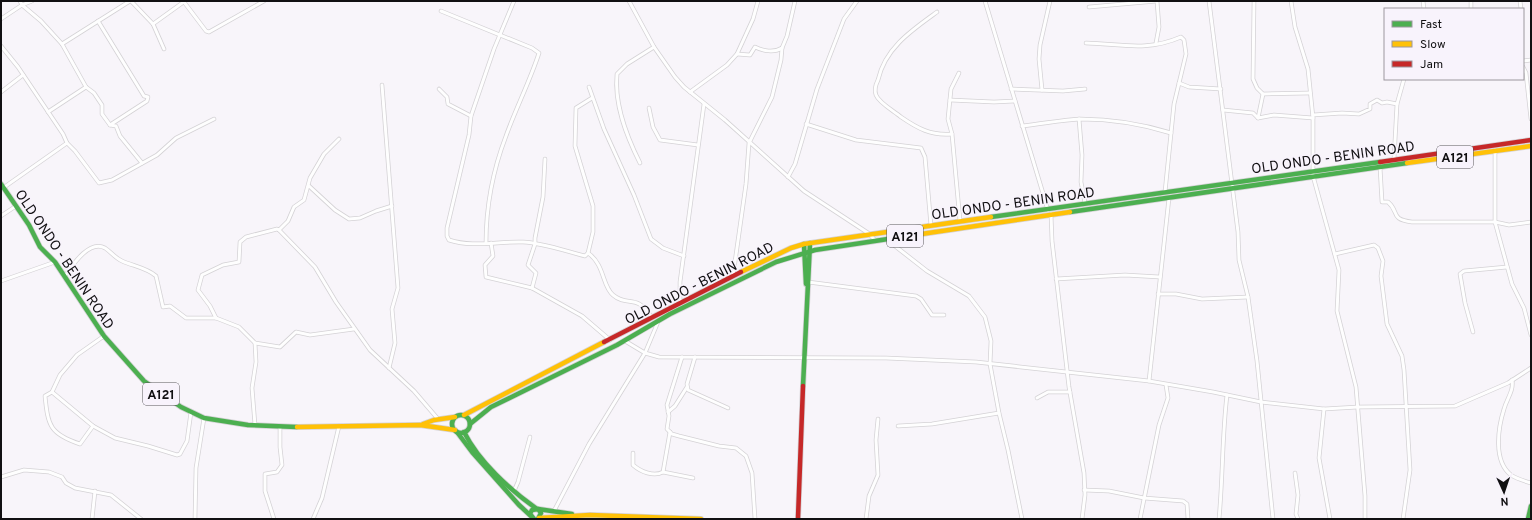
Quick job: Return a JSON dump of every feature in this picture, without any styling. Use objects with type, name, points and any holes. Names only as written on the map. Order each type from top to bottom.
[{"type":"main road","name":"OLD ONDO - BENIN ROAD","points":[[2,186],[29,225],[40,247],[55,262],[104,336],[132,369],[150,387],[191,412],[204,418],[280,427],[420,425],[464,432],[470,424],[491,407],[625,340],[670,314],[770,265],[810,251],[885,238],[1232,189],[1394,159],[1531,140]]},
{"type":"main road","points":[[1488,146],[1488,152]]},
{"type":"main road","name":"OLD ONDO - BENIN ROAD","points":[[420,425],[438,419],[464,415],[733,276],[791,248],[804,244],[1230,182],[1380,167],[1531,146]]},
{"type":"main road","points":[[797,518],[810,243]]},
{"type":"main road","points":[[804,244],[807,288]]},
{"type":"main road","points":[[464,415],[470,424]]},
{"type":"main road","points":[[455,417],[452,422],[456,431],[471,452],[535,518],[590,515]]},
{"type":"main road","points":[[464,432],[471,445],[514,491],[541,513],[535,518]]},
{"type":"main road","points":[[1528,519],[1531,506]]},
{"type":"main road","points":[[535,518],[532,510],[537,509],[611,518],[701,519]]},
{"type":"street","points":[[1,19],[21,3],[32,1]]},
{"type":"street","points":[[62,44],[130,1],[153,24],[164,49]]},
{"type":"street","points":[[153,24],[185,2],[206,31],[209,32],[264,1]]},
{"type":"street","points":[[514,1],[494,49],[471,116],[469,135],[448,222],[447,236],[449,240],[462,244],[523,242],[585,256],[588,253],[593,232],[592,206],[575,146],[576,108],[592,98]]},
{"type":"street","points":[[629,1],[654,47],[675,77],[690,92],[725,120],[804,192],[870,235],[875,240]]},
{"type":"street","points":[[690,92],[727,65],[737,54],[753,19],[758,1]]},
{"type":"street","points":[[733,276],[746,184],[749,143],[772,97],[781,60],[782,48],[787,36],[795,1]]},
{"type":"street","points":[[788,177],[795,164],[817,89],[844,19],[857,1]]},
{"type":"street","points":[[985,1],[1022,126],[1048,209],[1051,214],[1056,279],[1067,372],[1084,473],[1082,519]]},
{"type":"street","points":[[1042,90],[1039,60],[1040,45],[1050,1]]},
{"type":"street","points":[[1089,7],[1157,1],[1159,27],[1156,43]]},
{"type":"street","points":[[1209,1],[1224,110],[1230,182],[1238,232],[1239,260],[1248,297],[1261,402],[1273,519]]},
{"type":"street","points":[[1254,1],[1253,79],[1263,94],[1258,118]]},
{"type":"street","points":[[1291,1],[1295,27],[1308,68],[1313,117],[1313,173],[1323,219],[1339,270],[1337,311],[1356,387],[1365,496],[1365,519]]},
{"type":"street","points":[[21,3],[41,21],[62,44],[86,87],[94,93],[102,105],[102,114],[110,125],[116,126],[120,136],[142,163]]},
{"type":"street","points":[[441,11],[532,48],[539,53],[505,137],[499,157],[490,192],[486,224],[486,243]]},
{"type":"street","points":[[937,12],[907,35],[886,58],[879,74],[875,93],[876,96],[890,108],[918,129],[935,134],[952,134]]},
{"type":"street","points":[[98,21],[144,96],[148,97],[147,101],[110,125]]},
{"type":"street","points":[[1086,43],[1134,48],[1156,43],[1166,43],[1181,37],[1184,40],[1186,54],[1174,104],[1165,192]]},
{"type":"street","points":[[1,46],[23,75],[63,134],[67,143],[76,151],[99,183],[112,180],[162,151],[176,138],[214,119]]},
{"type":"street","points":[[640,163],[629,142],[615,90],[617,74],[627,64],[654,47]]},
{"type":"street","points":[[737,54],[750,55],[755,47],[769,51],[782,48]]},
{"type":"street","points":[[1524,69],[1526,73],[1531,119]]},
{"type":"street","points":[[959,73],[951,89],[948,119],[952,134],[960,222]]},
{"type":"street","points":[[1,92],[23,75]]},
{"type":"street","points":[[1394,159],[1394,136],[1397,104],[1404,80]]},
{"type":"street","points":[[1179,83],[1189,87],[1221,89]]},
{"type":"street","points":[[382,85],[398,288],[392,309],[395,344],[389,368]]},
{"type":"street","points":[[48,112],[86,87]]},
{"type":"street","points":[[589,87],[604,129],[634,195],[651,239],[663,248],[684,256]]},
{"type":"street","points":[[439,89],[447,97],[448,104],[471,116]]},
{"type":"street","points":[[1011,89],[1085,89]]},
{"type":"street","points":[[1263,94],[1310,93]]},
{"type":"street","points":[[950,100],[994,102],[1015,101]]},
{"type":"street","points":[[1258,118],[1274,115],[1313,117],[1364,112],[1370,108],[1373,101],[1377,100],[1382,103],[1387,102],[1397,104]]},
{"type":"street","points":[[680,303],[679,289],[704,104]]},
{"type":"street","points":[[649,108],[653,127],[660,140],[698,145]]},
{"type":"street","points":[[1224,110],[1253,113],[1258,118]]},
{"type":"street","points":[[1022,126],[1079,119],[1130,123],[1171,133]]},
{"type":"street","points":[[1079,119],[1082,155],[1081,171],[1085,204]]},
{"type":"street","points":[[806,124],[856,140],[921,148],[925,157],[931,226]]},
{"type":"street","points":[[216,318],[210,306],[198,290],[202,275],[223,265],[239,262],[240,242],[246,237],[277,229],[279,230],[288,221],[294,207],[304,200],[310,178],[324,154],[339,139]]},
{"type":"street","points":[[2,186],[67,143]]},
{"type":"street","points":[[1495,150],[1495,222],[1512,284],[1524,308],[1531,335]]},
{"type":"street","points":[[532,288],[536,273],[528,265],[535,244],[543,197],[545,159]]},
{"type":"street","points":[[1380,167],[1382,202],[1388,202],[1392,206],[1394,215],[1399,220],[1412,222],[1495,222],[1509,225],[1531,222]]},
{"type":"street","points":[[309,186],[335,210],[349,219],[360,218],[392,206]]},
{"type":"street","points":[[1149,381],[1169,198]]},
{"type":"street","points":[[1,216],[16,206]]},
{"type":"street","points":[[279,230],[314,267],[354,330],[370,350],[414,391],[438,419]]},
{"type":"street","points":[[885,238],[928,272],[969,296],[985,317],[989,330],[990,364],[1022,519]]},
{"type":"street","points":[[491,243],[493,256],[485,265],[486,277],[532,288],[582,316],[610,340]]},
{"type":"street","points":[[1335,254],[1374,245],[1378,248],[1383,261],[1382,276],[1387,324],[1402,356],[1406,407],[1410,470],[1403,519]]},
{"type":"street","points":[[65,276],[77,258],[94,247],[102,247],[114,257],[146,270],[156,276],[163,307],[170,306],[186,318],[216,318],[239,327],[254,343],[280,347],[296,332],[310,335],[354,330]]},
{"type":"street","points":[[554,511],[590,444],[645,353],[656,323],[642,305],[636,302],[623,301],[612,295],[595,258],[588,253]]},
{"type":"street","points":[[1,281],[55,262]]},
{"type":"street","points":[[1473,332],[1465,303],[1460,274],[1464,271],[1507,267]]},
{"type":"street","points":[[1056,279],[1125,275],[1160,277]]},
{"type":"street","points":[[808,282],[916,296],[921,299],[932,315],[944,315]]},
{"type":"street","points":[[1158,294],[1176,294],[1202,299],[1248,297]]},
{"type":"street","points":[[93,426],[80,444],[61,436],[48,423],[45,396],[52,392],[60,375],[77,356],[104,336]]},
{"type":"street","points":[[625,340],[645,353],[655,356],[934,359],[1149,381],[1261,402],[1324,410],[1358,407],[1455,406],[1472,400],[1512,380],[1531,368]]},
{"type":"street","points":[[254,343],[255,373],[252,388],[255,425]]},
{"type":"street","points":[[668,412],[675,406],[687,387],[695,356]]},
{"type":"street","points":[[682,357],[667,405],[667,429],[679,436],[719,446],[736,448],[746,456],[752,473],[755,519]]},
{"type":"street","points":[[1512,380],[1512,389],[1504,408],[1500,427],[1500,460],[1511,475],[1531,483]]},
{"type":"street","points":[[1140,519],[1159,426],[1168,398],[1166,385]]},
{"type":"street","points":[[687,387],[691,392],[728,408]]},
{"type":"street","points":[[52,392],[93,426],[115,438],[177,455],[184,449],[191,412]]},
{"type":"street","points":[[1037,398],[1048,392],[1070,392]]},
{"type":"street","points":[[1219,519],[1222,490],[1223,427],[1227,395]]},
{"type":"street","points":[[1324,410],[1319,458],[1330,519]]},
{"type":"street","points":[[898,426],[932,424],[999,413]]},
{"type":"street","points":[[195,519],[196,468],[204,418]]},
{"type":"street","points":[[866,519],[869,496],[878,475],[876,440],[878,419]]},
{"type":"street","points":[[313,519],[322,498],[339,426]]},
{"type":"street","points":[[274,519],[265,491],[265,474],[277,472],[282,465],[280,427]]},
{"type":"street","points":[[663,472],[670,432]]},
{"type":"street","points":[[514,491],[518,482],[530,436]]},
{"type":"street","points":[[633,453],[633,465],[636,468],[658,475],[663,472],[693,478]]},
{"type":"street","points":[[1,477],[24,470],[44,471],[62,478],[70,486],[111,496],[142,519]]},
{"type":"street","points":[[1295,473],[1298,495],[1296,514],[1298,519]]},
{"type":"street","points":[[1084,490],[1109,491],[1144,498],[1183,501],[1187,504],[1188,519]]},
{"type":"street","points":[[92,519],[95,491]]},
{"type":"traffic: fast","points":[[991,217],[1380,162]]},
{"type":"traffic: fast","points":[[1070,212],[1407,163]]},
{"type":"traffic: fast","points":[[1,184],[29,225],[40,247],[55,262],[104,336],[144,381],[181,407],[204,418],[248,425],[297,427]]},
{"type":"traffic: fast","points":[[470,424],[491,407],[617,345],[670,314],[776,262],[815,250],[908,236]]},
{"type":"traffic: fast","points":[[803,386],[810,243]]},
{"type":"traffic: fast","points":[[804,244],[806,284]]},
{"type":"traffic: fast","points":[[461,415],[467,418],[470,424],[467,430],[461,433],[455,430],[452,424],[455,418],[461,415]]},
{"type":"traffic: fast","points":[[457,432],[472,452],[519,505],[531,516]]},
{"type":"traffic: fast","points":[[464,432],[478,454],[496,475],[537,509]]},
{"type":"traffic: fast","points":[[1528,519],[1531,506]]},
{"type":"traffic: fast","points":[[538,509],[572,514]]},
{"type":"traffic: fast","points":[[534,519],[530,514],[532,510],[538,509],[541,513],[538,519]]},
{"type":"traffic: slow","points":[[1407,163],[1531,146]]},
{"type":"traffic: slow","points":[[908,236],[1070,212]]},
{"type":"traffic: slow","points":[[741,272],[791,248],[804,244],[991,217]]},
{"type":"traffic: slow","points":[[464,415],[604,342]]},
{"type":"traffic: slow","points":[[423,424],[434,420],[455,417]]},
{"type":"traffic: slow","points":[[297,427],[420,425],[455,430]]},
{"type":"traffic: slow","points":[[539,518],[590,515],[701,519]]},
{"type":"traffic: jam","points":[[1380,162],[1531,140]]},
{"type":"traffic: jam","points":[[604,342],[741,272]]},
{"type":"traffic: jam","points":[[798,518],[803,386]]}]
